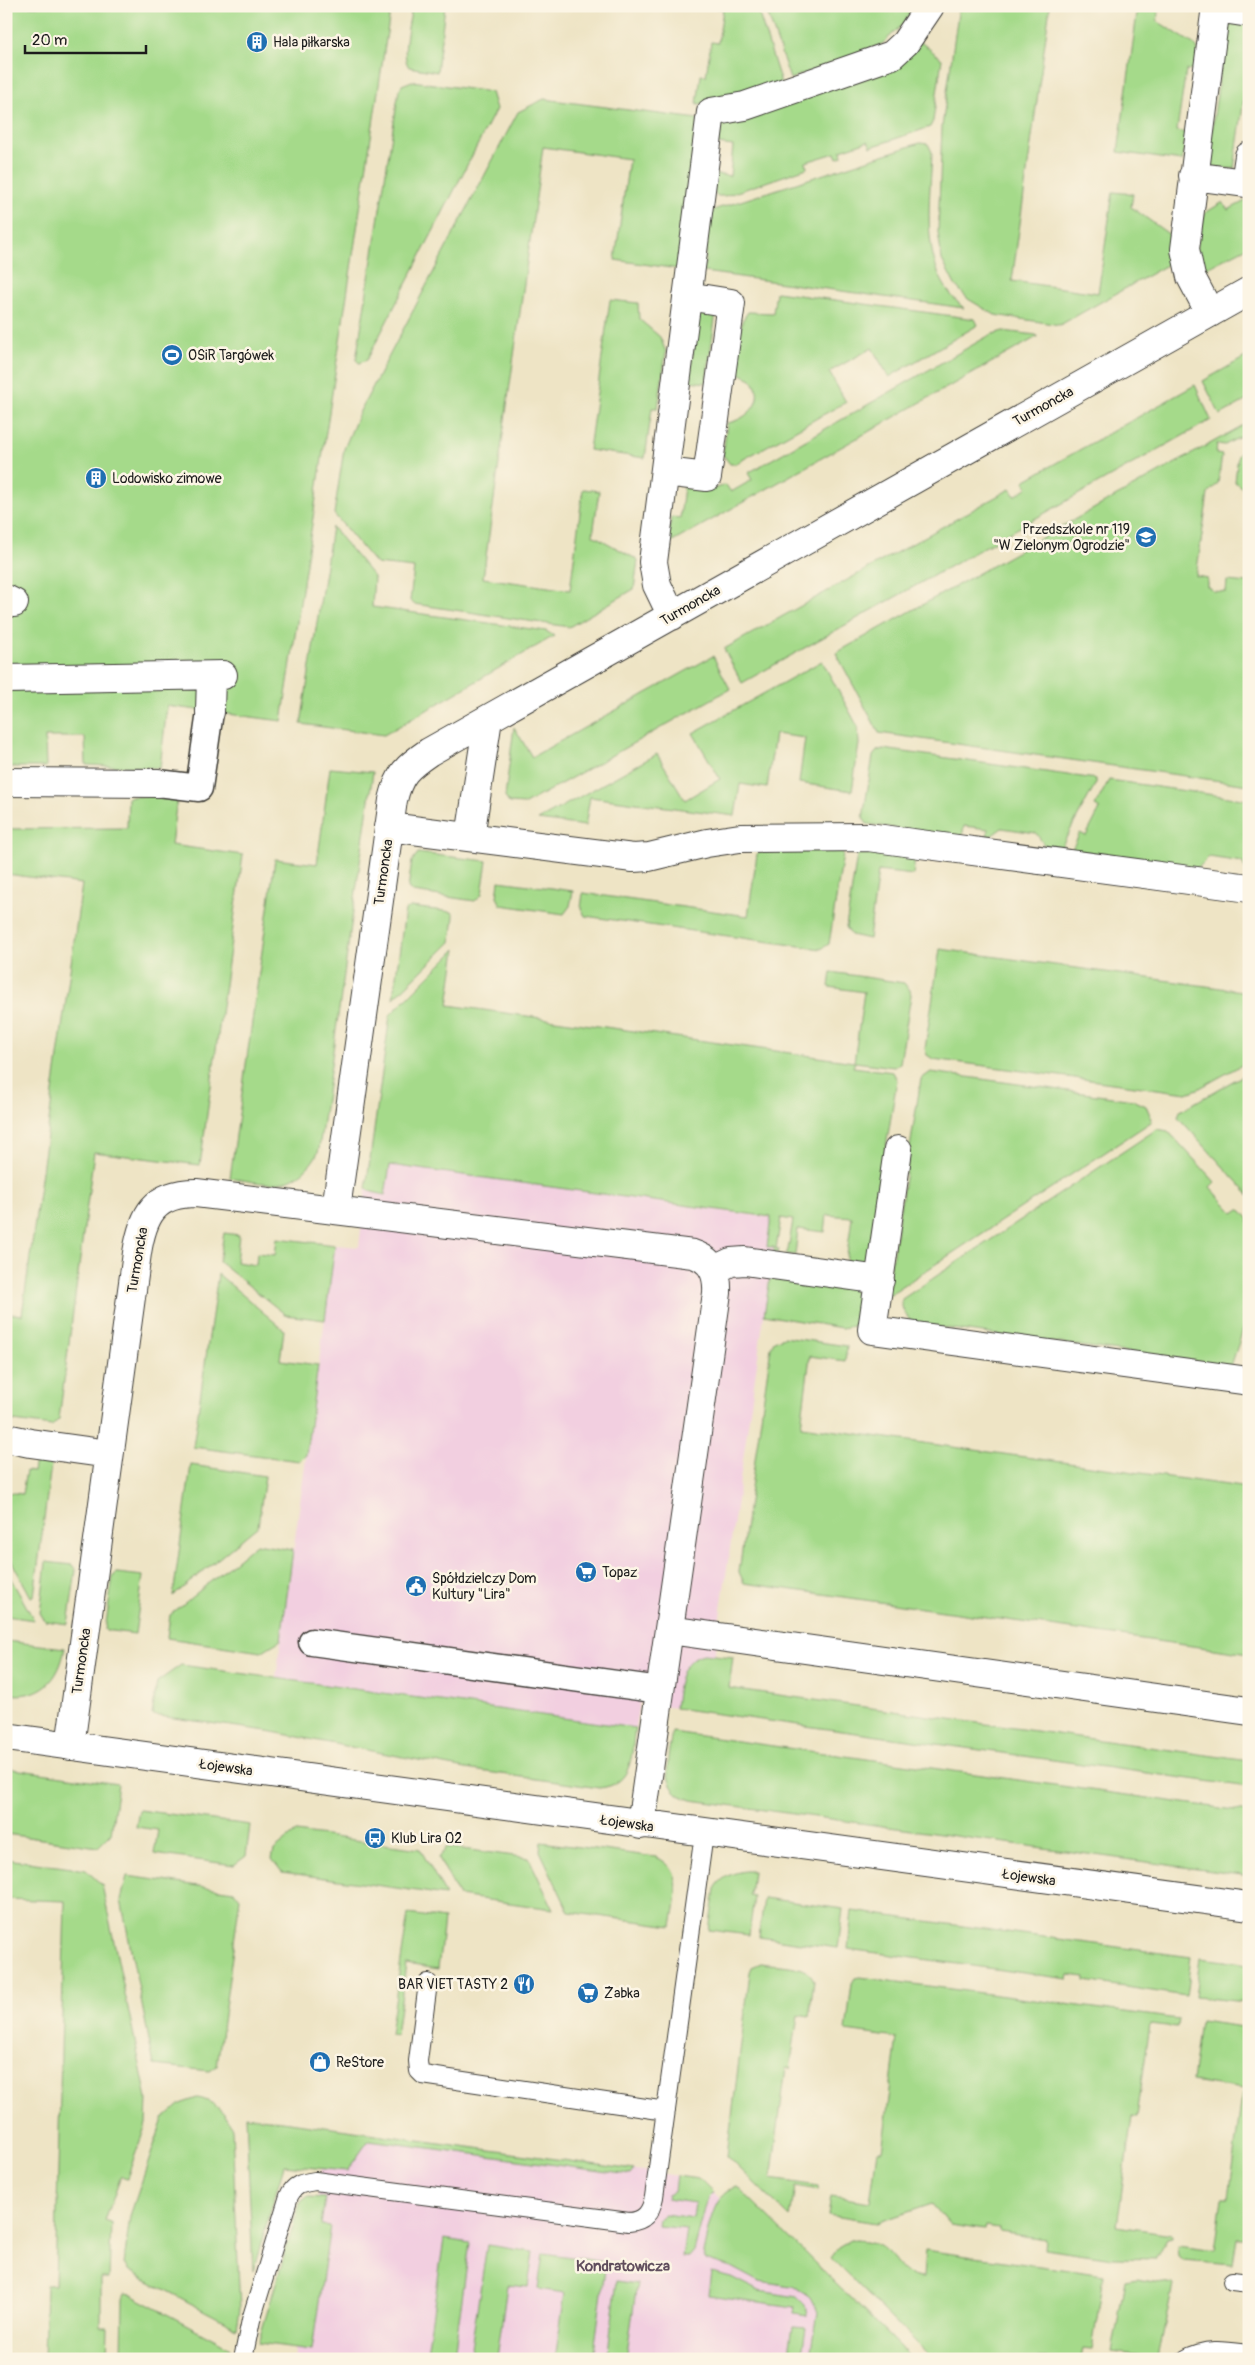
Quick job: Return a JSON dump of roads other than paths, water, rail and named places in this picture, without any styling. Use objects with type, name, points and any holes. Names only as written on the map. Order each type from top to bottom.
[{"type":"street","points":[[672,616],[658,588],[653,569],[711,112],[744,106],[892,55],[905,43],[930,6]]},
{"type":"street","points":[[1210,313],[1191,277],[1185,249],[1193,176],[1216,7],[1249,13]]},
{"type":"street","points":[[1193,176],[1245,183],[1249,156]]},
{"type":"street","name":"Turmoncka","points":[[70,1746],[142,1226],[154,1207],[174,1195],[196,1192],[336,1209],[389,827],[397,783],[408,766],[429,752],[1249,291]]},
{"type":"street","points":[[665,472],[707,477],[731,303],[687,296]]},
{"type":"street","points":[[6,679],[217,676],[199,788],[158,783],[6,782]]},
{"type":"street","points":[[470,837],[488,719]]},
{"type":"street","points":[[389,827],[641,858],[712,842],[740,838],[868,837],[1249,888]]},
{"type":"street","points":[[898,1150],[872,1330],[1249,1381]]},
{"type":"street","points":[[336,1209],[693,1254],[705,1259],[714,1270],[717,1293],[641,1825]]},
{"type":"street","points":[[714,1270],[731,1262],[745,1261],[880,1280]]},
{"type":"street","points":[[6,1438],[109,1454]]},
{"type":"street","points":[[669,1630],[1249,1711]]},
{"type":"street","points":[[312,1642],[660,1690]]},
{"type":"street","name":"Łojewska","points":[[6,1737],[704,1834],[1249,1906]]},
{"type":"lane","points":[[243,2359],[250,2320],[289,2196],[295,2187],[315,2181],[637,2221],[646,2217],[653,2203],[704,1834]]},
{"type":"lane","points":[[428,1983],[418,2061],[419,2071],[423,2075],[666,2111]]},
{"type":"lane","points":[[1186,2359],[1194,2354],[1209,2351],[1249,2354]]},
{"type":"place","name":"Hala piłkarska","points":[[257,42]]},
{"type":"place","name":"OSiR Targówek","points":[[172,355]]},
{"type":"place","name":"Lodowisko zimowe","points":[[96,478]]},
{"type":"place","name":"Przedszkole nr 119 \"W Zielonym Ogrodzie\"","points":[[1146,537]]},
{"type":"place","name":"Topaz","points":[[586,1572]]},
{"type":"place","name":"Spółdzielczy Dom Kultury \"Lira\"","points":[[416,1586]]},
{"type":"place","name":"Klub Lira 02","points":[[375,1838]]},
{"type":"place","name":"BAR VIET TASTY 2","points":[[524,1984]]},
{"type":"place","name":"Żabka","points":[[588,1993]]},
{"type":"place","name":"ReStore","points":[[320,2062]]},
{"type":"district","name":"Kondratowicza","points":[[623,2266]]}]
